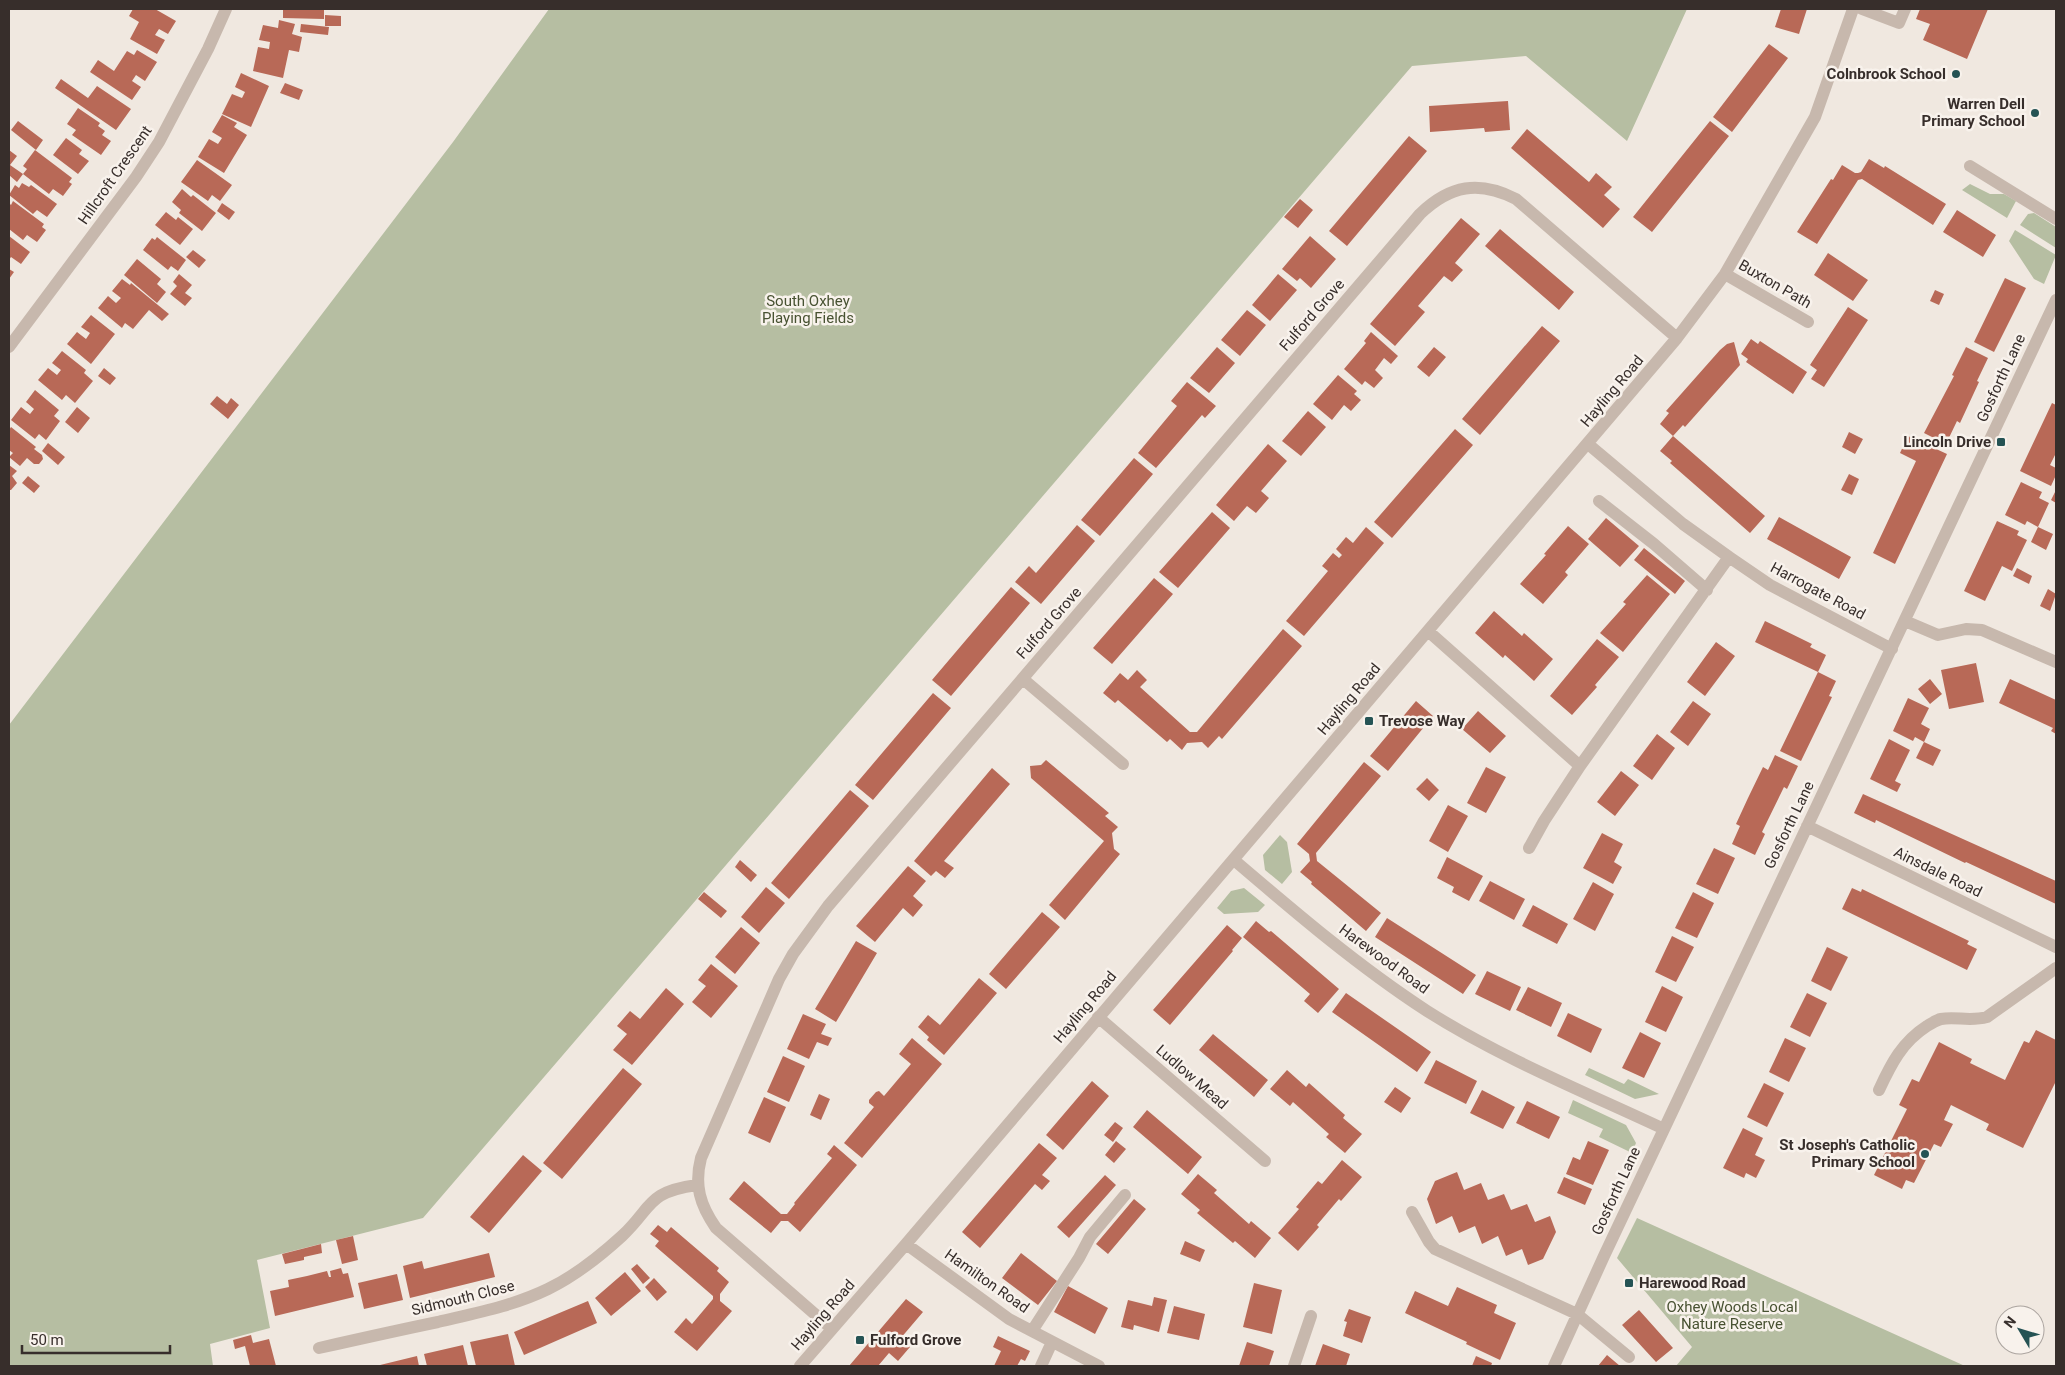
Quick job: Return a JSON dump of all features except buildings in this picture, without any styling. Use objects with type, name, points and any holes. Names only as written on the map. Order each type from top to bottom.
[{"type":"street","name":"Hillcroft Crescent","points":[[9,346],[136,177],[159,142],[208,49],[226,9]]},
{"type":"street","name":"Hayling Road","points":[[800,1366],[1678,338],[1725,274],[1815,116],[1853,9]]},
{"type":"street","points":[[1862,9],[1899,23],[1905,9]]},
{"type":"street","points":[[1970,166],[2056,219]]},
{"type":"street","name":"Fulford Grove","points":[[832,1329],[716,1228],[704,1211],[697,1185],[697,1173],[701,1158],[780,979],[793,954],[828,906],[1414,222],[1432,203],[1442,196],[1456,190],[1480,187],[1503,192],[1516,199],[1678,338]]},
{"type":"street","name":"Buxton Path","points":[[1725,274],[1808,322]]},
{"type":"street","name":"Gosforth Lane","points":[[1554,1366],[1806,826],[1892,649],[2056,300]]},
{"type":"street","points":[[1529,848],[1544,821],[1580,766],[1729,558],[1683,524],[1588,444]]},
{"type":"street","points":[[1599,501],[1654,544],[1706,590]]},
{"type":"street","name":"Harrogate Road","points":[[1729,558],[1770,585],[1892,649]]},
{"type":"street","points":[[1905,621],[1938,635],[1973,628],[1982,630],[2056,662]]},
{"type":"street","points":[[1428,631],[1580,766]]},
{"type":"street","points":[[1023,679],[1123,764]]},
{"type":"street","name":"Ainsdale Road","points":[[1806,826],[2056,947]]},
{"type":"street","name":"Harewood Road","points":[[1234,860],[1362,966],[1428,1011],[1506,1054],[1664,1129]]},
{"type":"street","points":[[1878,1090],[1893,1060],[1917,1032],[1940,1019],[1974,1021],[1987,1017],[2056,968]]},
{"type":"street","name":"Ludlow Mead","points":[[1098,1017],[1265,1161]]},
{"type":"street","name":"Sidmouth Close","points":[[319,1348],[497,1309],[548,1290],[578,1273],[600,1256],[624,1235],[654,1198],[678,1188],[697,1185]]},
{"type":"street","points":[[1032,1331],[1079,1258],[1090,1237],[1125,1195]]},
{"type":"street","points":[[1412,1212],[1429,1242],[1435,1248],[1577,1314],[1629,1357]]},
{"type":"street","name":"Hamilton Road","points":[[906,1244],[1009,1319],[1099,1366]]},
{"type":"street","points":[[1294,1366],[1311,1316]]},
{"type":"street","points":[[1041,1366],[1052,1342]]},
{"type":"green space","name":"South Oxhey Playing Fields","points":[[549,9],[1687,9],[1627,141],[1526,56],[1412,66],[423,1218],[257,1260],[270,1328],[210,1344],[213,1366],[9,1366],[9,725],[453,142]]},
{"type":"green space","points":[[1970,184],[1990,194],[2004,194],[2016,201],[2007,218],[1962,190]]},
{"type":"green space","points":[[2034,213],[2056,227],[2056,248],[2020,225],[2028,214]]},
{"type":"green space","points":[[2015,230],[2056,255],[2044,284],[2034,279],[2009,241]]},
{"type":"green space","points":[[1280,835],[1287,842],[1292,872],[1282,884],[1265,870],[1263,855]]},
{"type":"green space","points":[[1244,888],[1265,905],[1258,912],[1224,914],[1217,908],[1231,891]]},
{"type":"green space","points":[[1589,1068],[1624,1084],[1628,1079],[1659,1094],[1635,1099],[1585,1075]]},
{"type":"green space","points":[[1573,1100],[1626,1125],[1636,1143],[1632,1153],[1599,1137],[1603,1129],[1568,1113]]},
{"type":"green space","name":"Oxhey Woods Local Nature Reserve","points":[[1637,1218],[1965,1366],[1676,1366],[1692,1347],[1617,1258]]},
{"type":"place","name":"Colnbrook School","points":[[1956,74]]},
{"type":"place","name":"Warren Dell Primary School","points":[[2035,113]]},
{"type":"place","name":"Lincoln Drive","points":[[2001,442]]},
{"type":"place","name":"Trevose Way","points":[[1369,721]]},
{"type":"place","name":"St Joseph's Catholic Primary School","points":[[1925,1154]]},
{"type":"place","name":"Harewood Road","points":[[1629,1283]]},
{"type":"place","name":"Fulford Grove","points":[[860,1340]]}]
